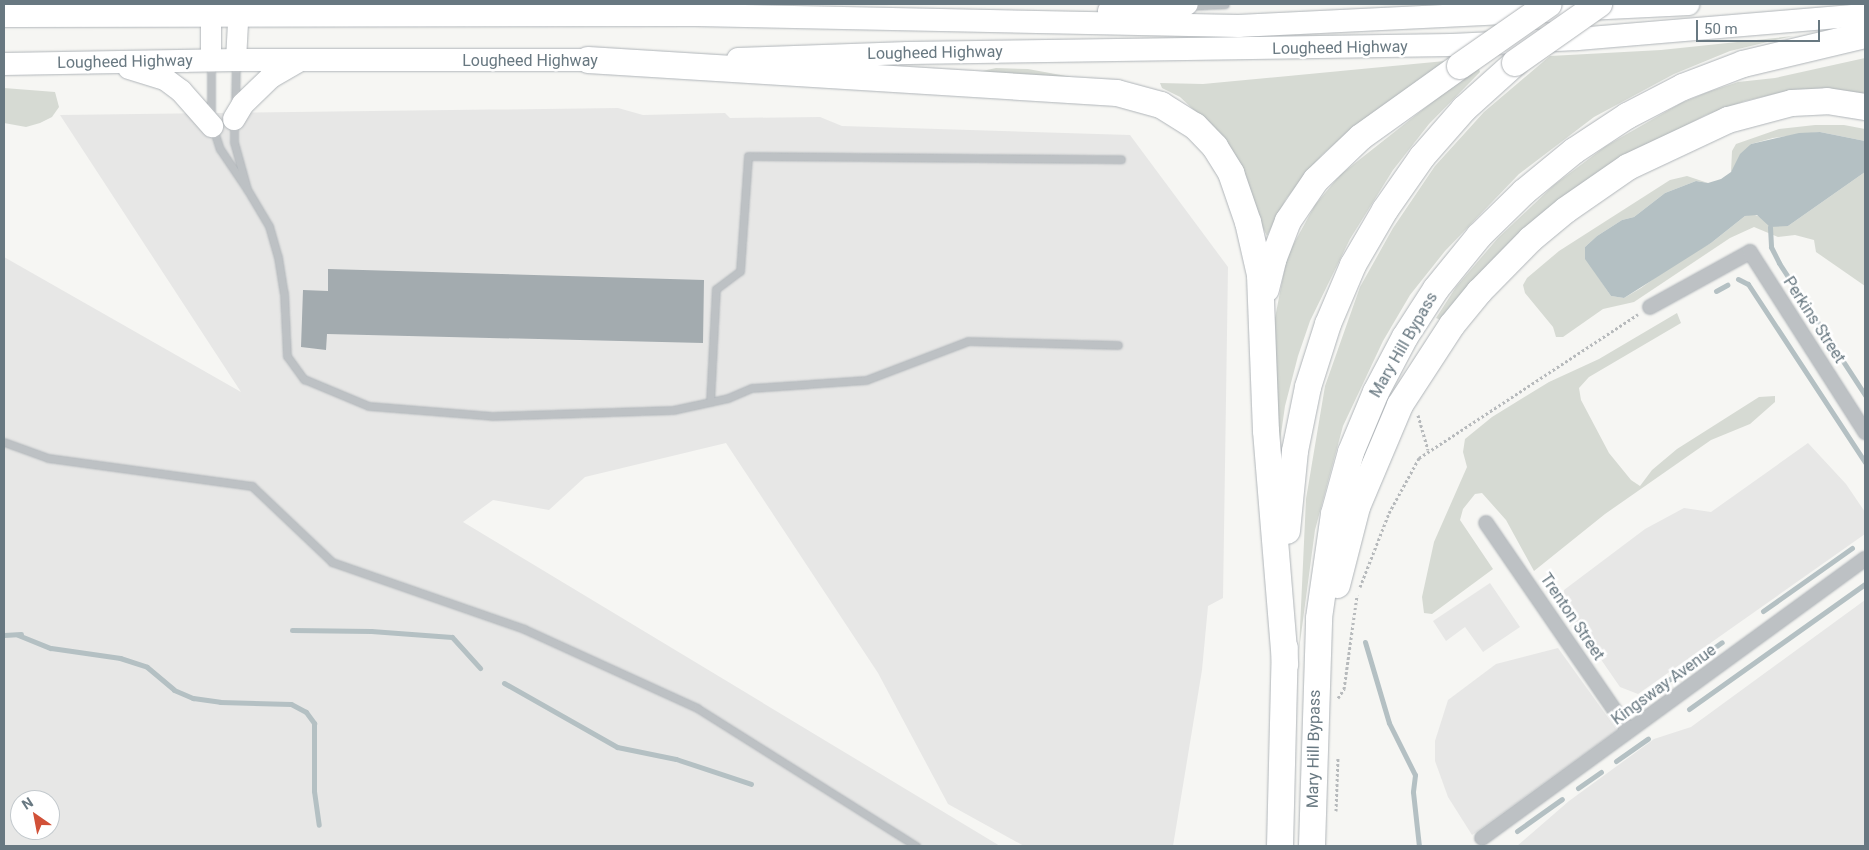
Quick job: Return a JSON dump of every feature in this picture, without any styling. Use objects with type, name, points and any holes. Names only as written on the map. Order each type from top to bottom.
[{"type":"highway","points":[[1263,319],[1273,260],[1288,221],[1307,191],[1362,137],[1549,4]]},
{"type":"highway","name":"Mary Hill Bypass","points":[[1280,846],[1287,547],[1295,451],[1308,387],[1328,324],[1357,258],[1403,183],[1459,115],[1515,63],[1599,4]]},
{"type":"highway","name":"Mary Hill Bypass","points":[[1312,846],[1319,618],[1328,546],[1351,452],[1376,392],[1405,337],[1436,289],[1479,236],[1548,170],[1600,133],[1655,100],[1743,64],[1865,35]]},
{"type":"highway","points":[[588,60],[1088,90],[1134,96],[1161,104],[1205,135],[1231,173],[1242,201],[1258,264],[1263,319],[1266,431],[1285,664]]},
{"type":"highway","points":[[1316,681],[1357,507],[1375,458],[1410,388],[1452,325],[1506,263],[1566,210],[1621,171],[1694,134],[1762,110],[1810,102],[1865,106]]},
{"type":"main road","points":[[121,16],[145,4]]},
{"type":"main road","points":[[304,4],[358,16]]},
{"type":"main road","points":[[858,19],[1109,11],[1187,4]]},
{"type":"main road","name":"Lougheed Highway","points":[[4,16],[121,16],[238,10],[358,16],[696,15],[1239,26],[1688,4]]},
{"type":"main road","points":[[211,10],[211,60]]},
{"type":"main road","points":[[236,60],[238,10]]},
{"type":"main road","name":"Lougheed Highway","points":[[4,64],[211,60],[588,60],[1452,45],[1577,39],[1865,15]]},
{"type":"main road","points":[[234,120],[243,104],[271,77],[300,61]]},
{"type":"main road","points":[[104,62],[165,79],[197,106],[212,126]]},
{"type":"street","name":"Perkins Street","points":[[1650,307],[1750,252],[1865,432]]},
{"type":"street","name":"Trenton Street","points":[[1486,523],[1629,731]]},
{"type":"street","name":"Kingsway Avenue","points":[[1482,838],[1865,559]]},
{"type":"lane","points":[[1109,11],[1225,4]]},
{"type":"lane","points":[[211,60],[212,126],[220,149],[269,226],[278,257],[284,293],[287,356],[304,379],[369,406],[492,416],[673,410],[710,402],[752,388],[866,380],[968,342],[1118,345]]},
{"type":"lane","points":[[236,60],[234,142],[247,189]]},
{"type":"lane","points":[[710,402],[716,289],[740,270],[748,156],[1120,159]]},
{"type":"lane","points":[[4,442],[48,458],[252,486],[332,562],[524,629],[697,708],[916,846]]},
{"type":"path","points":[[1338,698],[1344,689],[1356,598],[1389,513],[1410,471],[1428,450],[1650,307]]},
{"type":"path","points":[[1410,388],[1428,450]]},
{"type":"shaded area","points":[[1793,36],[1730,51],[1674,74],[1594,117],[1519,174],[1445,251],[1410,295],[1383,341],[1343,426],[1315,530],[1299,650],[1306,499],[1325,386],[1360,287],[1393,228],[1435,166],[1484,112],[1550,56],[1661,50]]},
{"type":"shaded area","points":[[1865,58],[1865,96],[1783,92],[1745,101],[1706,115],[1635,152],[1519,235],[1491,261],[1441,320],[1436,318],[1456,287],[1498,238],[1554,185],[1606,146],[1681,103],[1708,92],[1738,82],[1775,78]]},
{"type":"shaded area","points":[[1445,61],[1350,130],[1322,155],[1286,199],[1267,236],[1211,126],[1180,97],[1162,88],[1160,83],[1203,84]]},
{"type":"shaded area","points":[[1478,66],[1480,72],[1429,124],[1393,170],[1350,239],[1310,321],[1298,356],[1285,406],[1278,455],[1275,318],[1286,261],[1293,245],[1315,205],[1340,175]]},
{"type":"shaded area","points":[[996,68],[1028,69],[1088,80],[973,73]]},
{"type":"shaded area","points":[[4,88],[55,92],[59,107],[52,117],[40,123],[26,127],[4,123]]},
{"type":"shaded area","points":[[618,108],[643,115],[725,113],[730,118],[820,117],[842,126],[1130,135],[1228,267],[1223,598],[1208,606],[1202,670],[1173,846],[1024,846],[948,804],[878,673],[726,443],[585,477],[549,510],[493,500],[463,522],[1000,846],[4,846],[4,257],[241,392],[60,115]]},
{"type":"shaded area","points":[[1815,125],[1844,125],[1865,129],[1865,141],[1820,132],[1773,138],[1751,144],[1731,172],[1732,151],[1736,144],[1779,129]]},
{"type":"shaded area","points":[[1820,132],[1865,141],[1865,172],[1788,226],[1770,227],[1757,215],[1745,216],[1711,243],[1624,298],[1611,296],[1585,259],[1585,247],[1597,236],[1622,220],[1634,217],[1665,193],[1696,181],[1708,183],[1721,179],[1731,172],[1740,154],[1751,144],[1799,133]]},
{"type":"shaded area","points":[[1865,172],[1865,286],[1816,252],[1814,240],[1795,235],[1778,237],[1754,227],[1730,238],[1634,302],[1603,309],[1563,337],[1556,337],[1553,327],[1525,293],[1523,285],[1527,278],[1559,251],[1670,180],[1687,176],[1708,183],[1696,181],[1665,193],[1634,217],[1622,220],[1597,236],[1585,247],[1594,271],[1611,296],[1624,298],[1641,288],[1681,259],[1711,243],[1745,216],[1752,214],[1788,226]]},
{"type":"shaded area","points":[[1677,313],[1681,323],[1589,377],[1579,388],[1581,400],[1609,453],[1631,480],[1640,486],[1652,470],[1677,449],[1759,397],[1775,396],[1775,402],[1750,424],[1711,440],[1605,514],[1534,571],[1506,520],[1482,493],[1475,494],[1463,509],[1460,520],[1493,569],[1432,614],[1424,613],[1422,597],[1434,542],[1467,467],[1463,452],[1465,439],[1492,417],[1549,382],[1599,359]]},
{"type":"shaded area","points":[[1808,443],[1846,484],[1865,512],[1865,534],[1638,694],[1620,687],[1564,606],[1564,590],[1645,529],[1684,508],[1711,512]]},
{"type":"shaded area","points":[[1490,583],[1520,627],[1483,652],[1465,627],[1446,641],[1433,621]]},
{"type":"shaded area","points":[[1865,600],[1865,846],[1517,846],[1569,801],[1654,739],[1691,727]]},
{"type":"shaded area","points":[[1558,648],[1617,730],[1472,835],[1448,797],[1435,761],[1435,741],[1448,700],[1496,664]]},
{"type":"building","points":[[328,269],[704,280],[703,343],[327,334],[326,350],[301,347],[303,290],[328,291]]},
{"type":"waterway","points":[[1770,227],[1771,247],[1779,263],[1865,395]]},
{"type":"waterway","points":[[1738,279],[1748,284],[1865,462]]},
{"type":"waterway","points":[[1716,291],[1727,285]]},
{"type":"waterway","points":[[1763,611],[1852,548]]},
{"type":"waterway","points":[[1689,709],[1865,584]]},
{"type":"waterway","points":[[292,630],[371,631],[452,637],[480,668]]},
{"type":"waterway","points":[[4,635],[21,634]]},
{"type":"waterway","points":[[18,635],[51,648],[120,658],[147,667],[174,690],[193,698],[220,702],[291,704],[306,712],[314,723],[314,791],[319,825]]},
{"type":"waterway","points":[[1365,642],[1389,723],[1415,775],[1413,792],[1419,846]]},
{"type":"waterway","points":[[1636,703],[1722,642]]},
{"type":"waterway","points":[[504,683],[617,747],[676,759],[751,784]]},
{"type":"waterway","points":[[1616,761],[1648,739]]},
{"type":"waterway","points":[[1578,788],[1601,772]]},
{"type":"waterway","points":[[1517,831],[1562,799]]}]
